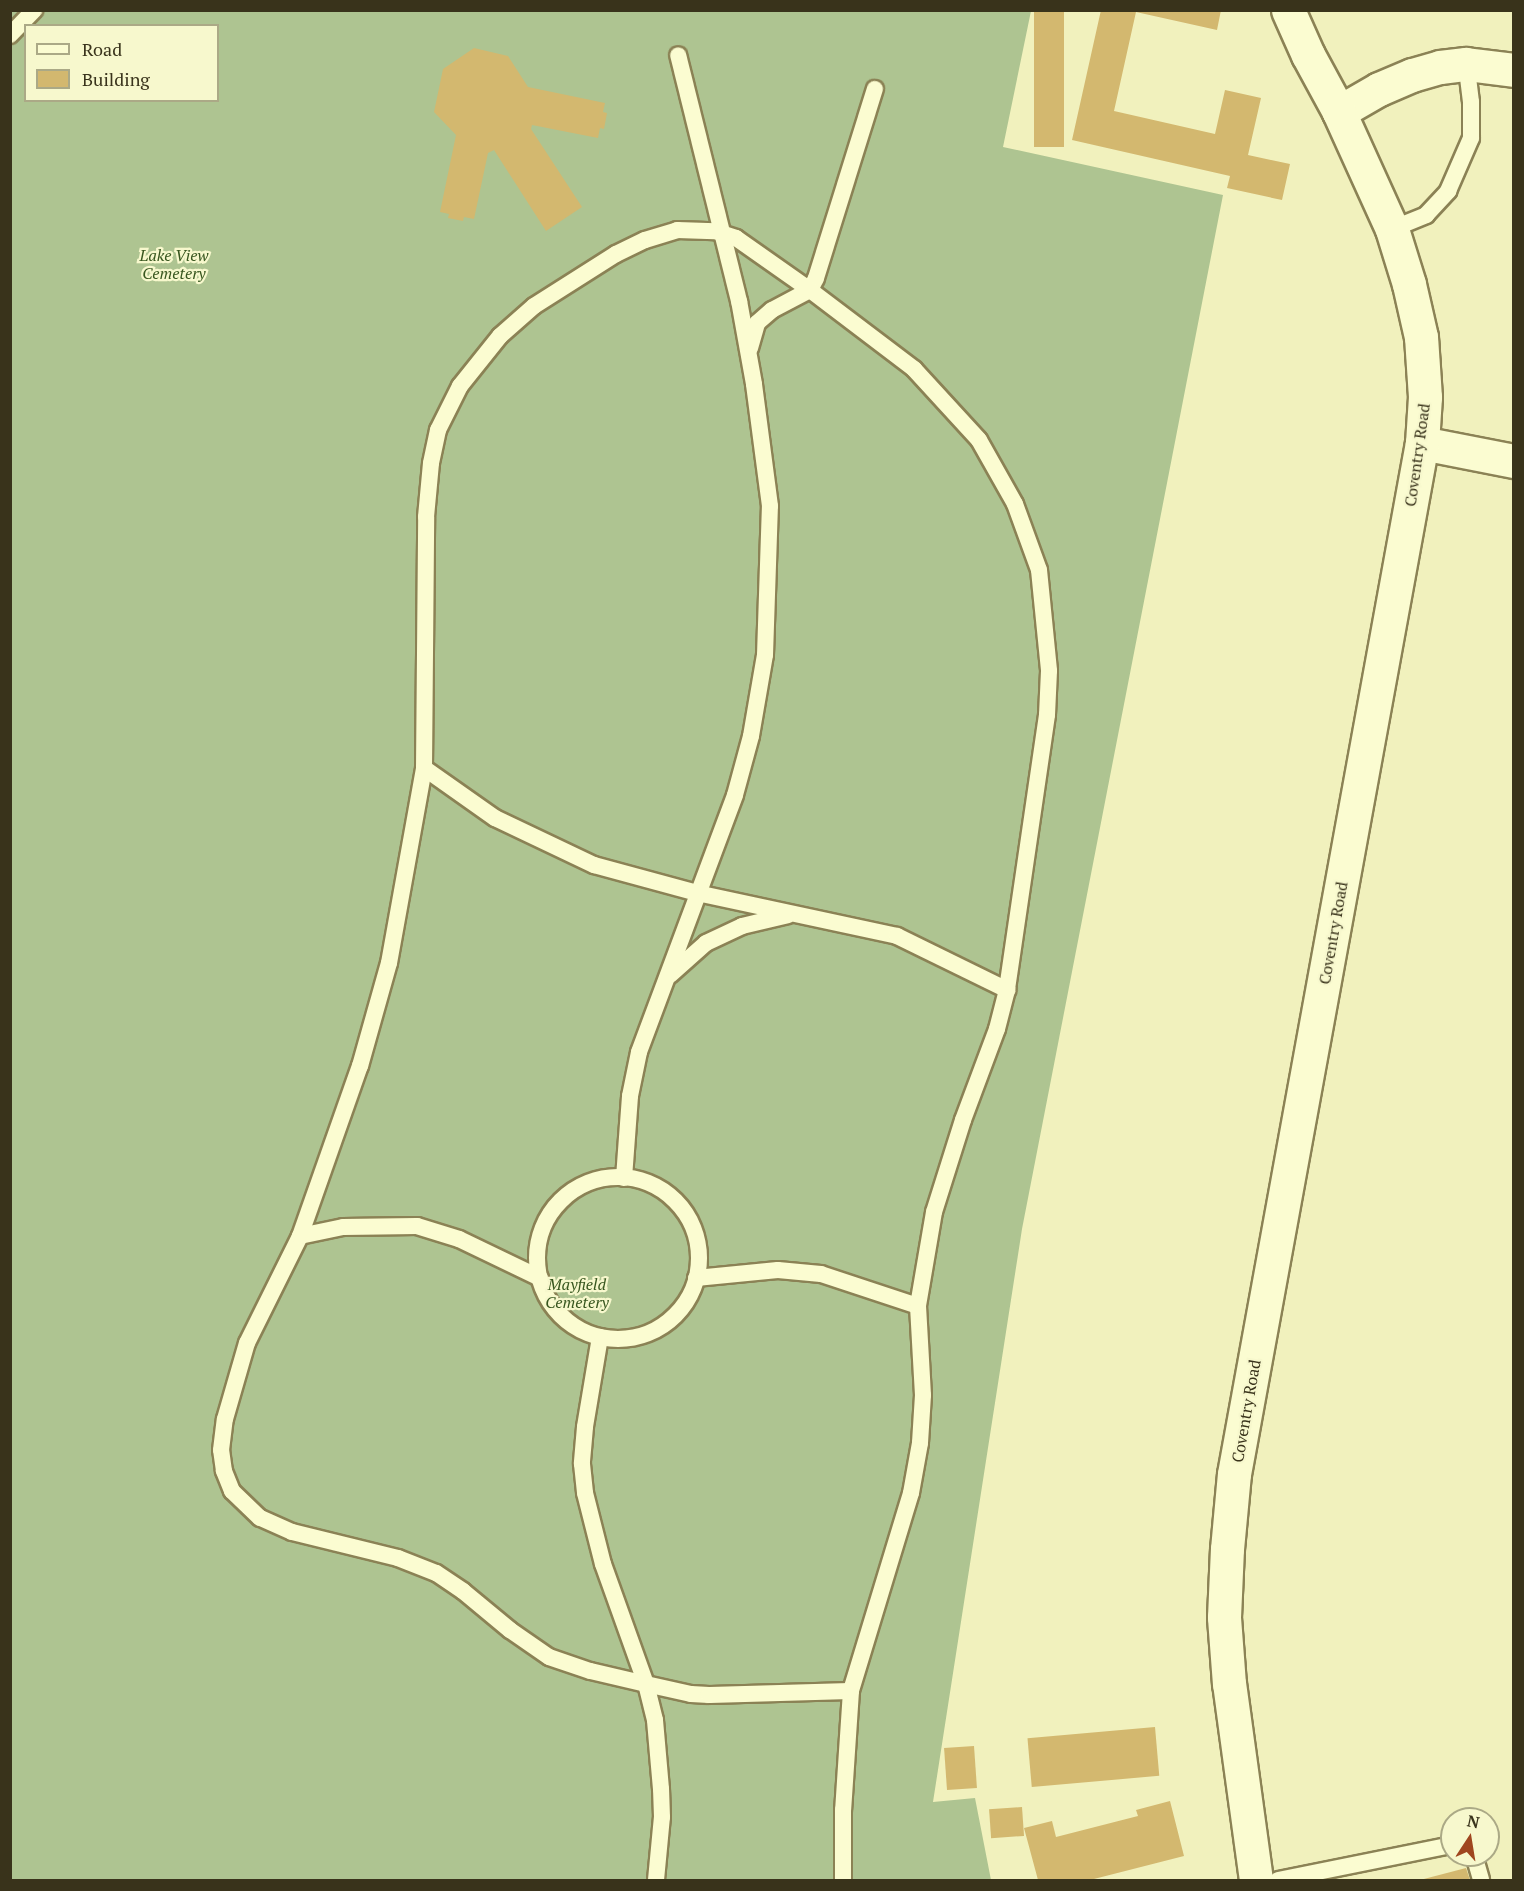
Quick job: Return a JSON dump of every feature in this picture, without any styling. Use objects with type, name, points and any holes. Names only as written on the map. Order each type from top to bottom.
[{"type":"street","name":"Coventry Road","points":[[1256,1881],[1230,1696],[1224,1617],[1234,1474],[1422,443],[1425,397],[1421,337],[1409,284],[1392,228],[1339,112],[1308,55],[1288,10]]},
{"type":"street","points":[[1339,112],[1412,75],[1440,67],[1466,64],[1514,70]]},
{"type":"street","points":[[1422,443],[1514,461]]},
{"type":"lane","points":[[10,35],[34,10]]},
{"type":"lane","points":[[624,1178],[630,1096],[639,1052],[663,982],[735,795],[751,736],[765,655],[770,506],[748,352],[739,301],[720,233],[678,55]]},
{"type":"lane","points":[[1392,228],[1426,214],[1448,191],[1471,138],[1471,102],[1466,64]]},
{"type":"lane","points":[[748,352],[757,323],[772,310],[810,290],[875,89]]},
{"type":"lane","points":[[843,1881],[843,1810],[851,1691],[911,1493],[920,1443],[923,1395],[918,1306],[934,1212],[963,1120],[997,1029],[1006,990],[1047,715],[1049,670],[1038,570],[1015,504],[979,440],[914,369],[810,290],[736,238],[720,233],[677,230],[645,240],[616,254],[534,306],[500,336],[460,386],[438,430],[431,463],[426,517],[424,768],[388,963],[360,1066],[300,1236],[247,1343],[225,1419],[221,1450],[224,1471],[232,1491],[260,1518],[292,1532],[398,1558],[436,1573],[549,1657],[590,1671],[682,1692],[709,1695],[851,1691]]},
{"type":"lane","points":[[424,768],[495,818],[594,865],[697,892],[897,936],[1006,990]]},
{"type":"lane","points":[[663,982],[681,962],[706,943],[742,926],[797,913]]},
{"type":"lane","points":[[614,1177],[641,1180],[665,1192],[684,1211],[696,1236],[699,1263],[693,1290],[678,1313],[657,1329],[631,1339],[600,1337],[577,1329],[556,1311],[542,1288],[540,1278],[536,1261],[539,1236],[550,1213],[567,1195],[589,1182],[614,1177]]},
{"type":"lane","points":[[300,1236],[343,1227],[417,1226],[459,1239],[540,1278]]},
{"type":"lane","points":[[696,1278],[778,1270],[821,1274],[918,1306]]},
{"type":"lane","points":[[600,1337],[585,1427],[582,1464],[585,1493],[603,1564],[646,1684],[655,1720],[662,1816],[656,1881]]},
{"type":"lane","points":[[1278,1881],[1335,1875],[1440,1848]]},
{"type":"green space","name":"Mayfield Cemetery","points":[[11,11],[1031,11],[1003,147],[1223,195],[1022,1229],[933,1802],[975,1798],[991,1880],[11,1880]]},
{"type":"building","points":[[1034,10],[1064,10],[1064,147],[1034,147]]},
{"type":"building","points":[[1101,10],[1221,10],[1217,30],[1136,12],[1114,111],[1215,134],[1225,90],[1261,98],[1248,155],[1290,164],[1282,200],[1227,188],[1230,176],[1072,140]]},
{"type":"building","points":[[474,48],[508,56],[528,87],[605,103],[603,112],[607,113],[604,129],[600,128],[598,138],[532,125],[531,129],[582,207],[546,231],[494,150],[488,153],[474,219],[464,217],[463,221],[448,218],[449,214],[440,212],[456,135],[434,112],[443,69]]},
{"type":"building","points":[[1155,1727],[1159,1776],[1032,1787],[1027,1738]]},
{"type":"building","points":[[974,1746],[977,1788],[947,1790],[944,1748]]},
{"type":"building","points":[[1170,1801],[1184,1856],[1090,1880],[1038,1880],[1024,1828],[1052,1821],[1056,1837],[1138,1816],[1136,1810]]},
{"type":"building","points":[[1022,1807],[1024,1836],[991,1838],[989,1809]]},
{"type":"building","points":[[1466,1868],[1470,1880],[1420,1880]]},
{"type":"park label","name":"Lake View Cemetery","points":[[174,264]]}]
